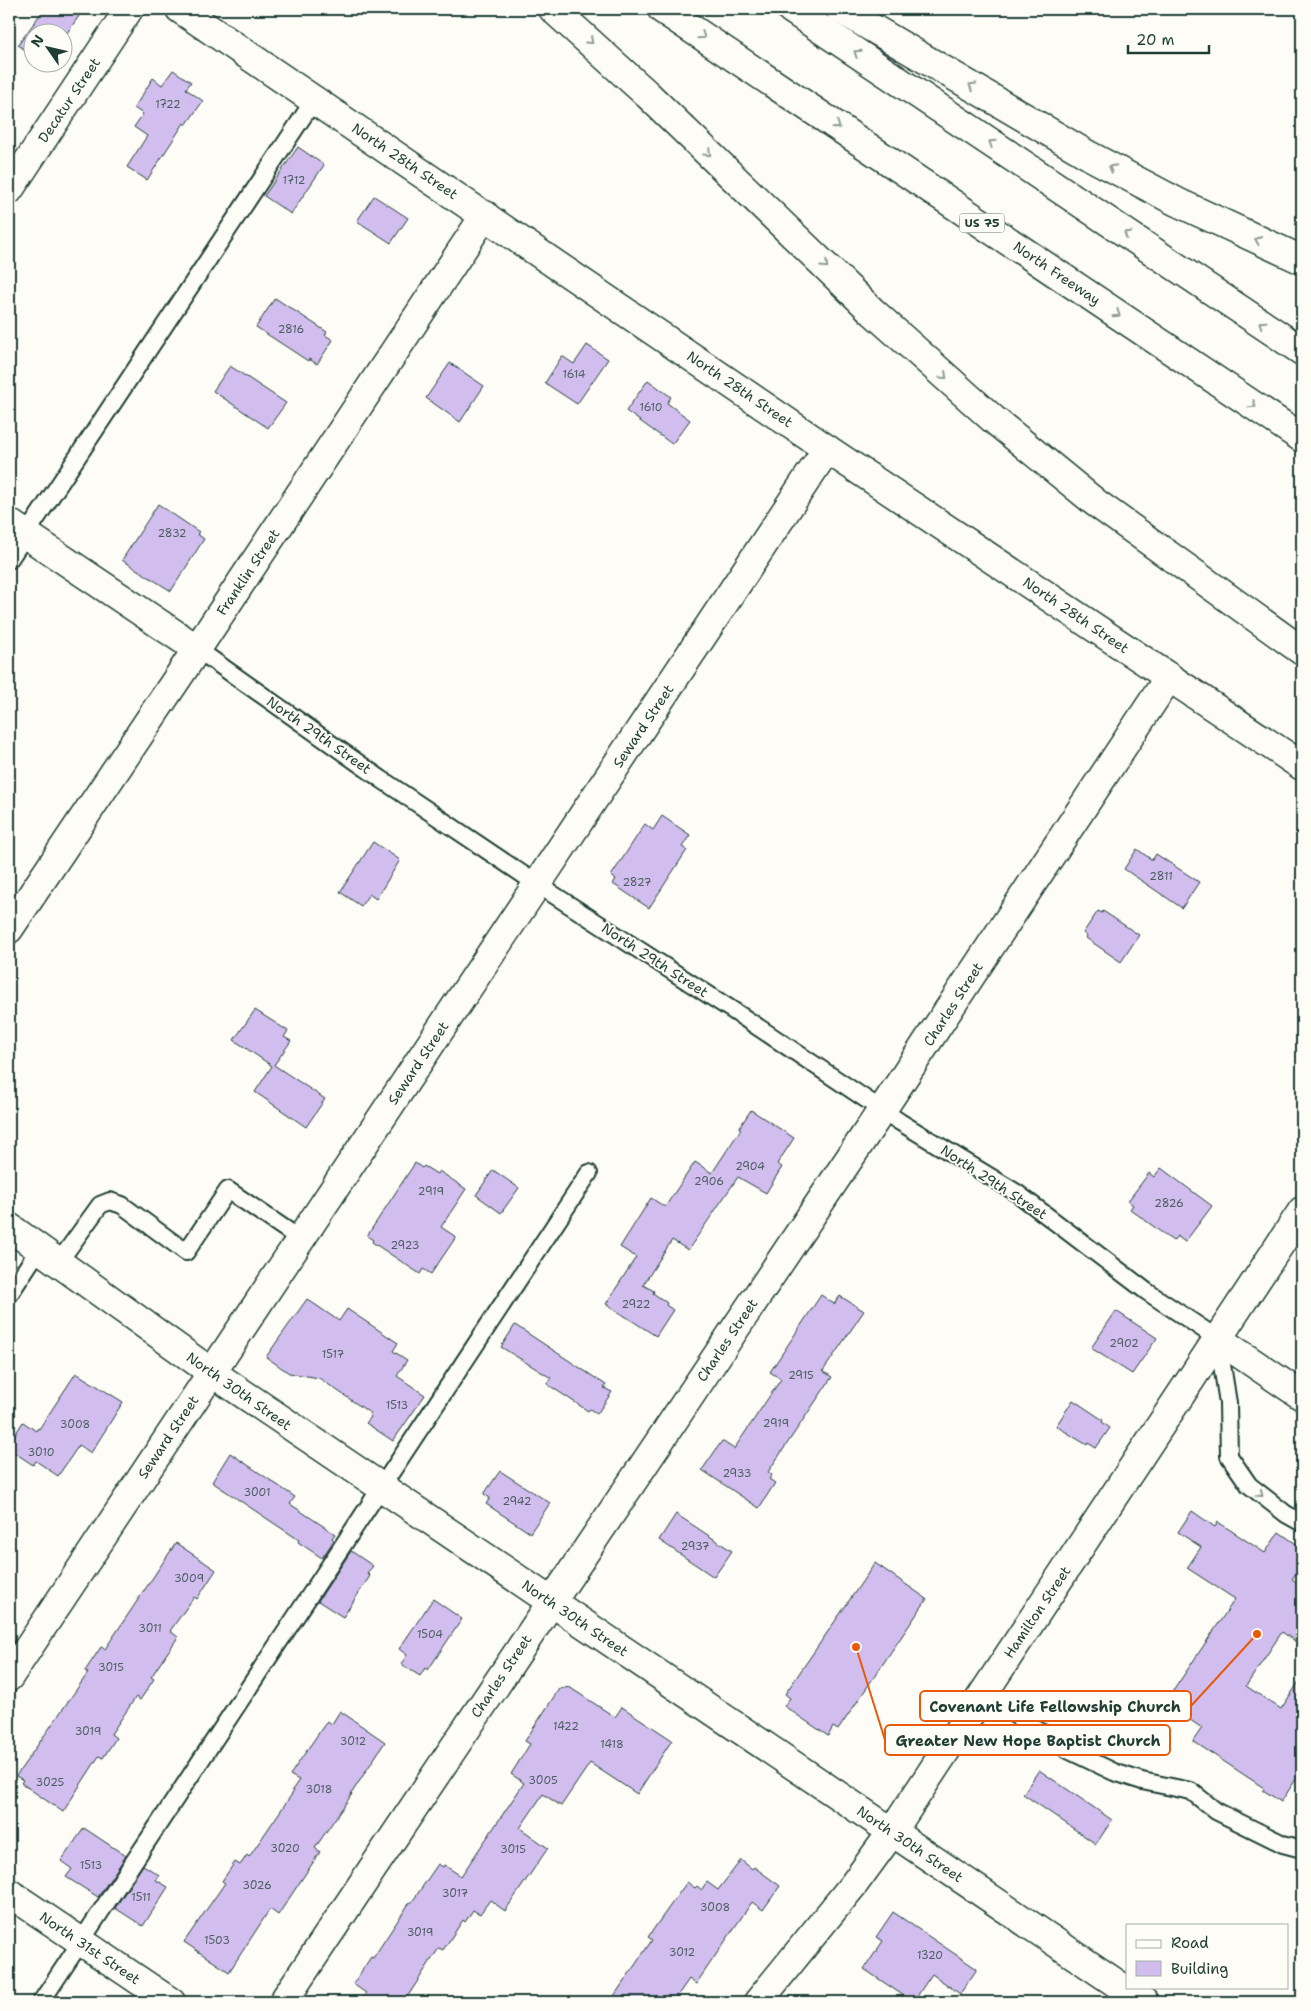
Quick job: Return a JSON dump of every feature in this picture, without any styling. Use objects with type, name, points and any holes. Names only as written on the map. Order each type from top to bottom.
[{"type":"main road","name":"Decatur Street","points":[[9,190],[129,9]]},
{"type":"main road","name":"North 28th Street","points":[[180,9],[827,449],[1302,766]]},
{"type":"main road","points":[[553,9],[648,95],[873,312],[986,413],[1096,503],[1302,651]]},
{"type":"main road","name":"North Freeway","points":[[662,9],[1302,438]]},
{"type":"main road","points":[[791,9],[1302,352]]},
{"type":"main road","points":[[840,9],[1111,167],[1193,210],[1302,260]]},
{"type":"main road","name":"Franklin Street","points":[[9,929],[485,215]]},
{"type":"main road","name":"Seward Street","points":[[9,1677],[827,449]]},
{"type":"main road","name":"North 29th Street","points":[[17,528],[197,649]]},
{"type":"main road","name":"Charles Street","points":[[284,2002],[882,1110],[1169,677]]},
{"type":"main road","name":"Hamilton Street","points":[[758,2002],[854,1884],[892,1832],[1302,1212]]},
{"type":"main road","name":"North 30th Street","points":[[9,1227],[211,1372],[1144,2002]]},
{"type":"main road","name":"North 29th Street","points":[[1218,1339],[1302,1396]]},
{"type":"main road","name":"North 31st Street","points":[[9,1893],[171,2002]]},
{"type":"lane","points":[[9,560],[17,528],[314,100]]},
{"type":"lane","name":"North 29th Street","points":[[197,649],[381,779],[537,884],[882,1110],[1017,1193],[1146,1291],[1218,1339]]},
{"type":"lane","points":[[41,2002],[380,1487],[589,1174]]},
{"type":"lane","points":[[9,1294],[100,1205],[110,1201],[122,1205],[186,1252],[228,1190],[300,1239]]},
{"type":"lane","points":[[1218,1339],[1228,1403],[1230,1456],[1250,1485],[1286,1514],[1302,1523]]},
{"type":"lane","points":[[983,1694],[1068,1750],[1114,1772],[1142,1781],[1191,1791],[1216,1811],[1283,1844],[1302,1849]]},
{"type":"building","points":[[44,9],[84,9],[72,26],[72,22],[35,22]]},
{"type":"building","points":[[22,39],[22,48],[18,45]]},
{"type":"building","points":[[173,70],[191,82],[186,89],[203,101],[186,125],[184,123],[147,180],[127,167],[147,136],[134,127],[143,114],[134,108],[153,78],[162,85]]},
{"type":"building","points":[[298,147],[324,165],[291,214],[264,196]]},
{"type":"building","points":[[374,196],[408,218],[391,243],[357,221]]},
{"type":"building","points":[[275,298],[327,332],[325,335],[333,340],[317,364],[309,359],[308,361],[256,327]]},
{"type":"building","points":[[587,345],[608,359],[577,404],[545,383],[562,356],[574,364]]},
{"type":"building","points":[[450,363],[484,386],[460,422],[426,398]]},
{"type":"building","points":[[230,366],[286,403],[268,428],[213,391]]},
{"type":"building","points":[[648,380],[671,397],[667,403],[690,420],[672,444],[626,411]]},
{"type":"building","points":[[158,504],[199,532],[197,534],[204,539],[171,591],[122,560]]},
{"type":"building","points":[[662,816],[690,835],[682,847],[687,850],[649,908],[613,884],[616,879],[611,876],[645,824],[653,830]]},
{"type":"building","points":[[373,842],[400,860],[376,899],[369,894],[361,906],[340,892]]},
{"type":"building","points":[[1137,849],[1152,860],[1156,854],[1199,882],[1182,908],[1124,869]]},
{"type":"building","points":[[1098,911],[1102,913],[1103,911],[1139,935],[1121,962],[1086,938],[1087,936],[1083,933]]},
{"type":"building","points":[[255,1010],[288,1031],[284,1037],[291,1041],[274,1065],[325,1099],[306,1127],[255,1092],[272,1066],[234,1040]]},
{"type":"building","points":[[751,1110],[794,1138],[777,1164],[782,1167],[766,1193],[738,1177],[688,1250],[672,1240],[643,1285],[654,1291],[653,1293],[673,1310],[656,1336],[606,1304],[636,1257],[620,1247],[651,1198],[665,1207],[695,1162],[712,1173]]},
{"type":"building","points":[[415,1163],[437,1174],[439,1171],[466,1189],[441,1227],[456,1237],[431,1274],[423,1269],[420,1274],[372,1242],[373,1240],[367,1236]]},
{"type":"building","points":[[1161,1168],[1212,1206],[1185,1242],[1177,1236],[1173,1241],[1130,1209],[1133,1205],[1128,1201],[1149,1173],[1154,1177]]},
{"type":"building","points":[[493,1170],[519,1188],[501,1213],[476,1195]]},
{"type":"building","points":[[821,1295],[834,1304],[840,1296],[864,1311],[823,1371],[832,1377],[768,1472],[772,1475],[769,1479],[775,1483],[759,1508],[702,1470],[722,1441],[734,1449],[781,1379],[770,1372]]},
{"type":"building","points":[[307,1299],[339,1321],[347,1309],[398,1343],[393,1351],[407,1360],[397,1376],[425,1395],[393,1441],[366,1423],[371,1417],[370,1413],[319,1378],[289,1373],[266,1357]]},
{"type":"building","points":[[1116,1311],[1157,1338],[1132,1374],[1091,1348]]},
{"type":"building","points":[[515,1325],[606,1385],[604,1388],[612,1392],[597,1414],[590,1409],[588,1411],[547,1384],[551,1378],[501,1347]]},
{"type":"building","points":[[76,1373],[123,1402],[91,1453],[79,1445],[58,1476],[36,1461],[33,1465],[9,1449],[9,1444],[23,1422],[36,1431],[39,1429]]},
{"type":"building","points":[[1073,1400],[1103,1420],[1102,1422],[1110,1428],[1096,1448],[1088,1443],[1087,1445],[1056,1426]]},
{"type":"building","points":[[230,1453],[295,1497],[290,1504],[335,1534],[332,1538],[334,1540],[322,1558],[298,1542],[299,1540],[212,1482]]},
{"type":"building","points":[[500,1471],[550,1503],[530,1533],[486,1504],[490,1498],[484,1494]]},
{"type":"building","points":[[1192,1511],[1215,1527],[1218,1522],[1265,1553],[1279,1532],[1302,1548],[1302,1564],[1292,1579],[1302,1586],[1302,1646],[1282,1632],[1246,1686],[1281,1709],[1302,1677],[1302,1770],[1281,1802],[1263,1790],[1264,1788],[1193,1741],[1202,1728],[1165,1703],[1235,1599],[1187,1568],[1201,1547],[1178,1532]]},
{"type":"building","points":[[676,1514],[732,1551],[714,1577],[659,1540]]},
{"type":"building","points":[[176,1543],[216,1570],[197,1599],[194,1597],[170,1631],[178,1637],[151,1677],[154,1679],[140,1700],[136,1697],[111,1734],[116,1738],[103,1758],[99,1756],[63,1812],[21,1783],[23,1780],[16,1776],[88,1673],[85,1671],[101,1647],[105,1649]]},
{"type":"building","points":[[351,1551],[373,1566],[367,1573],[370,1576],[343,1617],[318,1601]]},
{"type":"building","points":[[875,1563],[927,1599],[838,1730],[833,1727],[828,1736],[784,1706],[790,1698],[785,1694]]},
{"type":"building","points":[[433,1599],[462,1619],[428,1670],[425,1668],[420,1676],[401,1664],[407,1655],[399,1649]]},
{"type":"building","points":[[569,1687],[615,1717],[622,1707],[672,1740],[637,1794],[590,1763],[561,1806],[543,1794],[520,1828],[548,1848],[505,1911],[490,1900],[480,1914],[473,1910],[465,1922],[463,1920],[443,1950],[439,1948],[404,2002],[359,2002],[366,1993],[353,1984],[438,1864],[443,1867],[444,1865],[461,1876],[524,1783],[511,1774],[530,1744],[525,1741],[559,1689]]},
{"type":"building","points":[[340,1711],[385,1742],[315,1848],[320,1852],[278,1915],[270,1909],[229,1972],[184,1942],[225,1883],[222,1881],[235,1862],[240,1865],[247,1855],[249,1857],[294,1791],[292,1790],[299,1780],[290,1775],[327,1721],[332,1724]]},
{"type":"building","points":[[1039,1770],[1112,1820],[1096,1844],[1023,1794]]},
{"type":"building","points":[[84,1828],[126,1856],[98,1897],[66,1877],[72,1869],[61,1861]]},
{"type":"building","points":[[741,1860],[780,1886],[763,1910],[752,1902],[696,1984],[689,1979],[673,2002],[610,2002],[652,1940],[648,1937],[687,1882],[695,1888],[697,1886],[702,1890],[707,1882],[718,1890]]},
{"type":"building","points":[[143,1865],[159,1875],[156,1880],[168,1887],[143,1926],[115,1908]]},
{"type":"building","points":[[893,1912],[977,1969],[960,1994],[932,1974],[913,2002],[864,1969],[883,1941],[876,1937]]},
{"type":"place","name":"Covenant Life Fellowship Church","points":[[1257,1634]]},
{"type":"place","name":"Greater New Hope Baptist Church","points":[[856,1647]]}]
